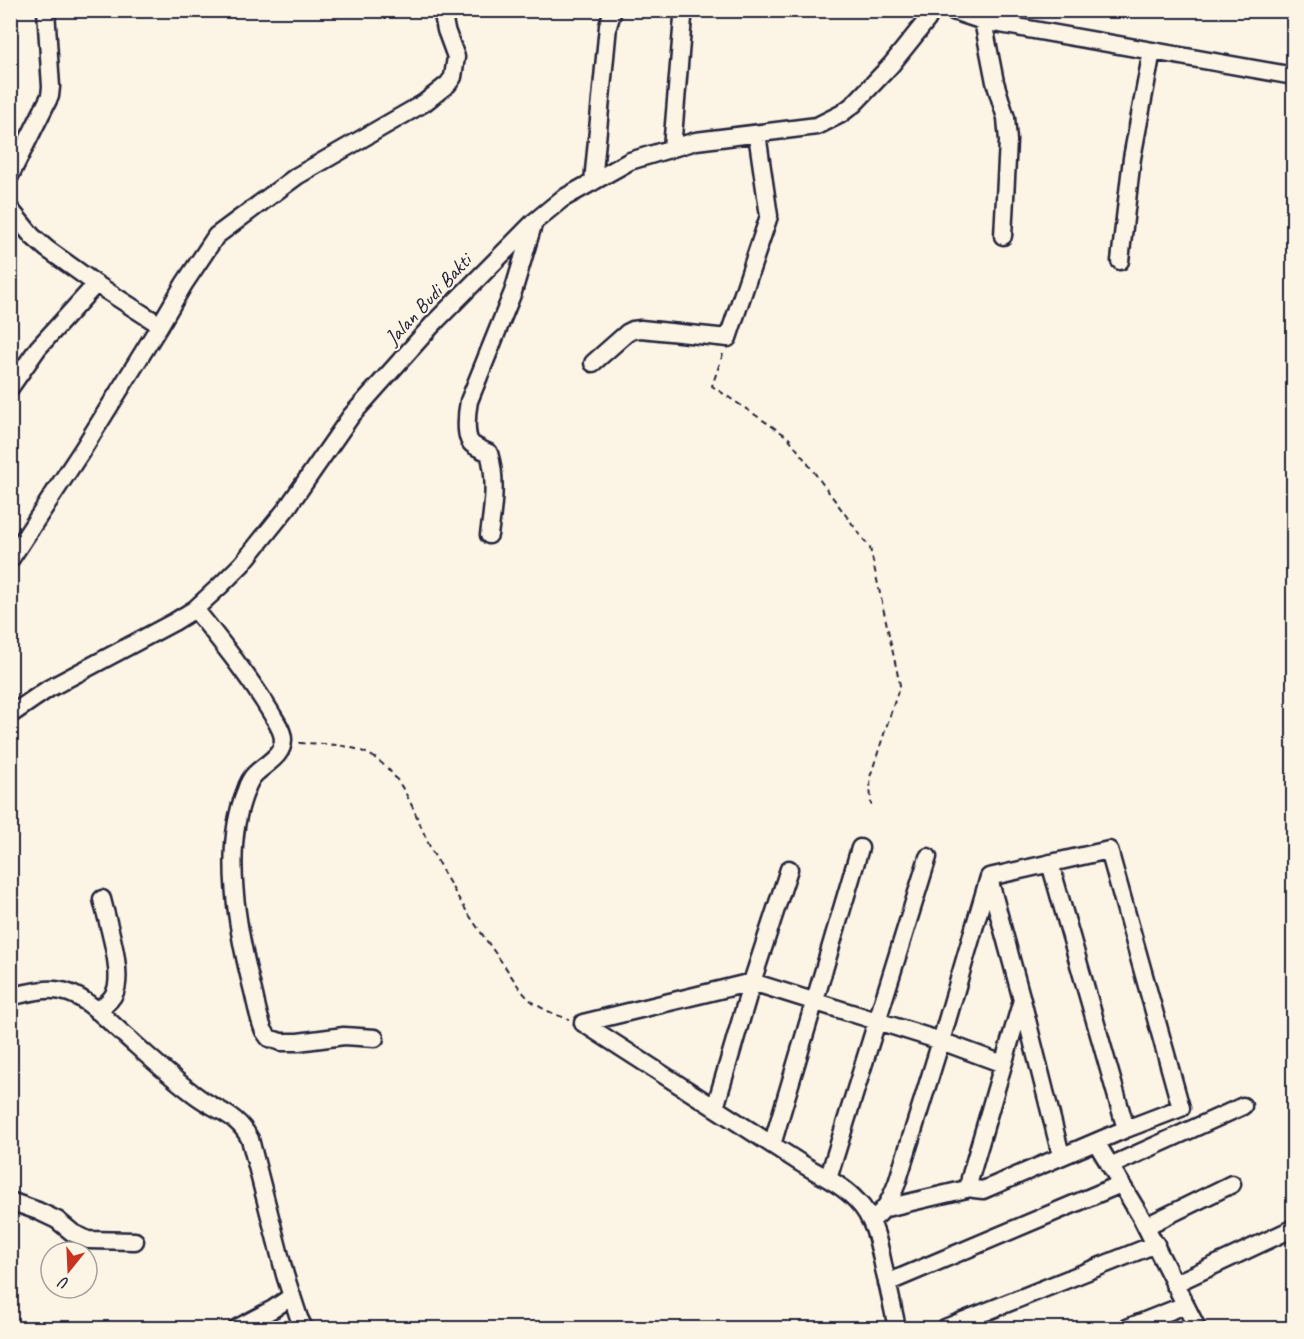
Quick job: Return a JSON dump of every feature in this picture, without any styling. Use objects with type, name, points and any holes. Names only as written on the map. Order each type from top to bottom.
[{"type":"street","points":[[10,176],[50,96],[46,10]]},
{"type":"street","points":[[10,560],[65,477],[216,236],[297,176],[424,103],[448,84],[453,77],[456,57],[446,30],[442,10]]},
{"type":"street","points":[[593,182],[608,26],[613,10]]},
{"type":"street","points":[[672,148],[683,10]]},
{"type":"street","name":"Jalan Budi Bakti","points":[[10,715],[48,689],[153,634],[195,609],[242,564],[287,508],[351,416],[434,323],[534,222],[562,199],[630,160],[696,141],[817,126],[841,114],[854,104],[891,65],[927,20],[932,10]]},
{"type":"street","points":[[950,10],[983,21],[1293,76]]},
{"type":"street","points":[[983,21],[994,82],[1006,118],[1008,141],[1003,236]]},
{"type":"street","points":[[1120,261],[1132,158],[1152,51]]},
{"type":"street","points":[[593,363],[633,330],[728,338],[769,216],[757,134]]},
{"type":"street","points":[[10,209],[32,236],[47,249],[160,326]]},
{"type":"street","points":[[489,535],[493,500],[492,467],[489,453],[471,443],[468,438],[468,401],[513,292],[534,222]]},
{"type":"street","points":[[10,388],[38,348],[96,284]]},
{"type":"street","points":[[195,609],[256,687],[278,723],[283,741],[278,754],[254,775],[247,786],[237,820],[234,850],[238,924],[261,1025],[269,1038],[280,1042],[344,1036],[375,1038]]},
{"type":"street","points":[[772,1145],[860,848]]},
{"type":"street","points":[[886,1208],[971,1188],[983,1190],[1061,1155],[1181,1108],[1109,850],[989,877]]},
{"type":"street","points":[[828,1179],[928,857]]},
{"type":"street","points":[[1050,863],[1126,1129]]},
{"type":"street","points":[[715,1108],[752,982],[789,869]]},
{"type":"street","points":[[989,877],[1061,1155]]},
{"type":"street","points":[[871,1221],[886,1208],[897,1183],[989,877]]},
{"type":"street","points":[[98,1011],[114,996],[118,978],[102,899]]},
{"type":"street","points":[[583,1023],[752,982],[941,1041],[1003,1064]]},
{"type":"street","points":[[10,997],[53,990],[72,994],[98,1011],[199,1098],[242,1125],[250,1139],[273,1233],[304,1329]]},
{"type":"street","points":[[971,1188],[970,1178],[1022,1000]]},
{"type":"street","points":[[583,1023],[828,1179],[856,1200],[871,1221],[879,1246],[897,1329]]},
{"type":"street","points":[[1110,1166],[1243,1106]]},
{"type":"street","points":[[1096,1142],[1146,1226],[1197,1329]]},
{"type":"street","points":[[887,1283],[1121,1184]]},
{"type":"street","points":[[1146,1226],[1232,1184]]},
{"type":"street","points":[[10,1201],[57,1220],[73,1233],[88,1240],[135,1241]]},
{"type":"street","points":[[1174,1284],[1293,1228]]},
{"type":"street","points":[[945,1329],[1156,1245]]},
{"type":"street","points":[[237,1329],[292,1296]]},
{"type":"street","points":[[1127,1329],[1185,1305]]},
{"type":"path","points":[[728,338],[712,386],[788,437],[870,548],[900,685],[870,777],[871,805]]},
{"type":"path","points":[[283,741],[355,749],[369,754],[383,764],[402,787],[449,884],[515,981],[529,998],[541,1007],[559,1016],[583,1023]]}]
